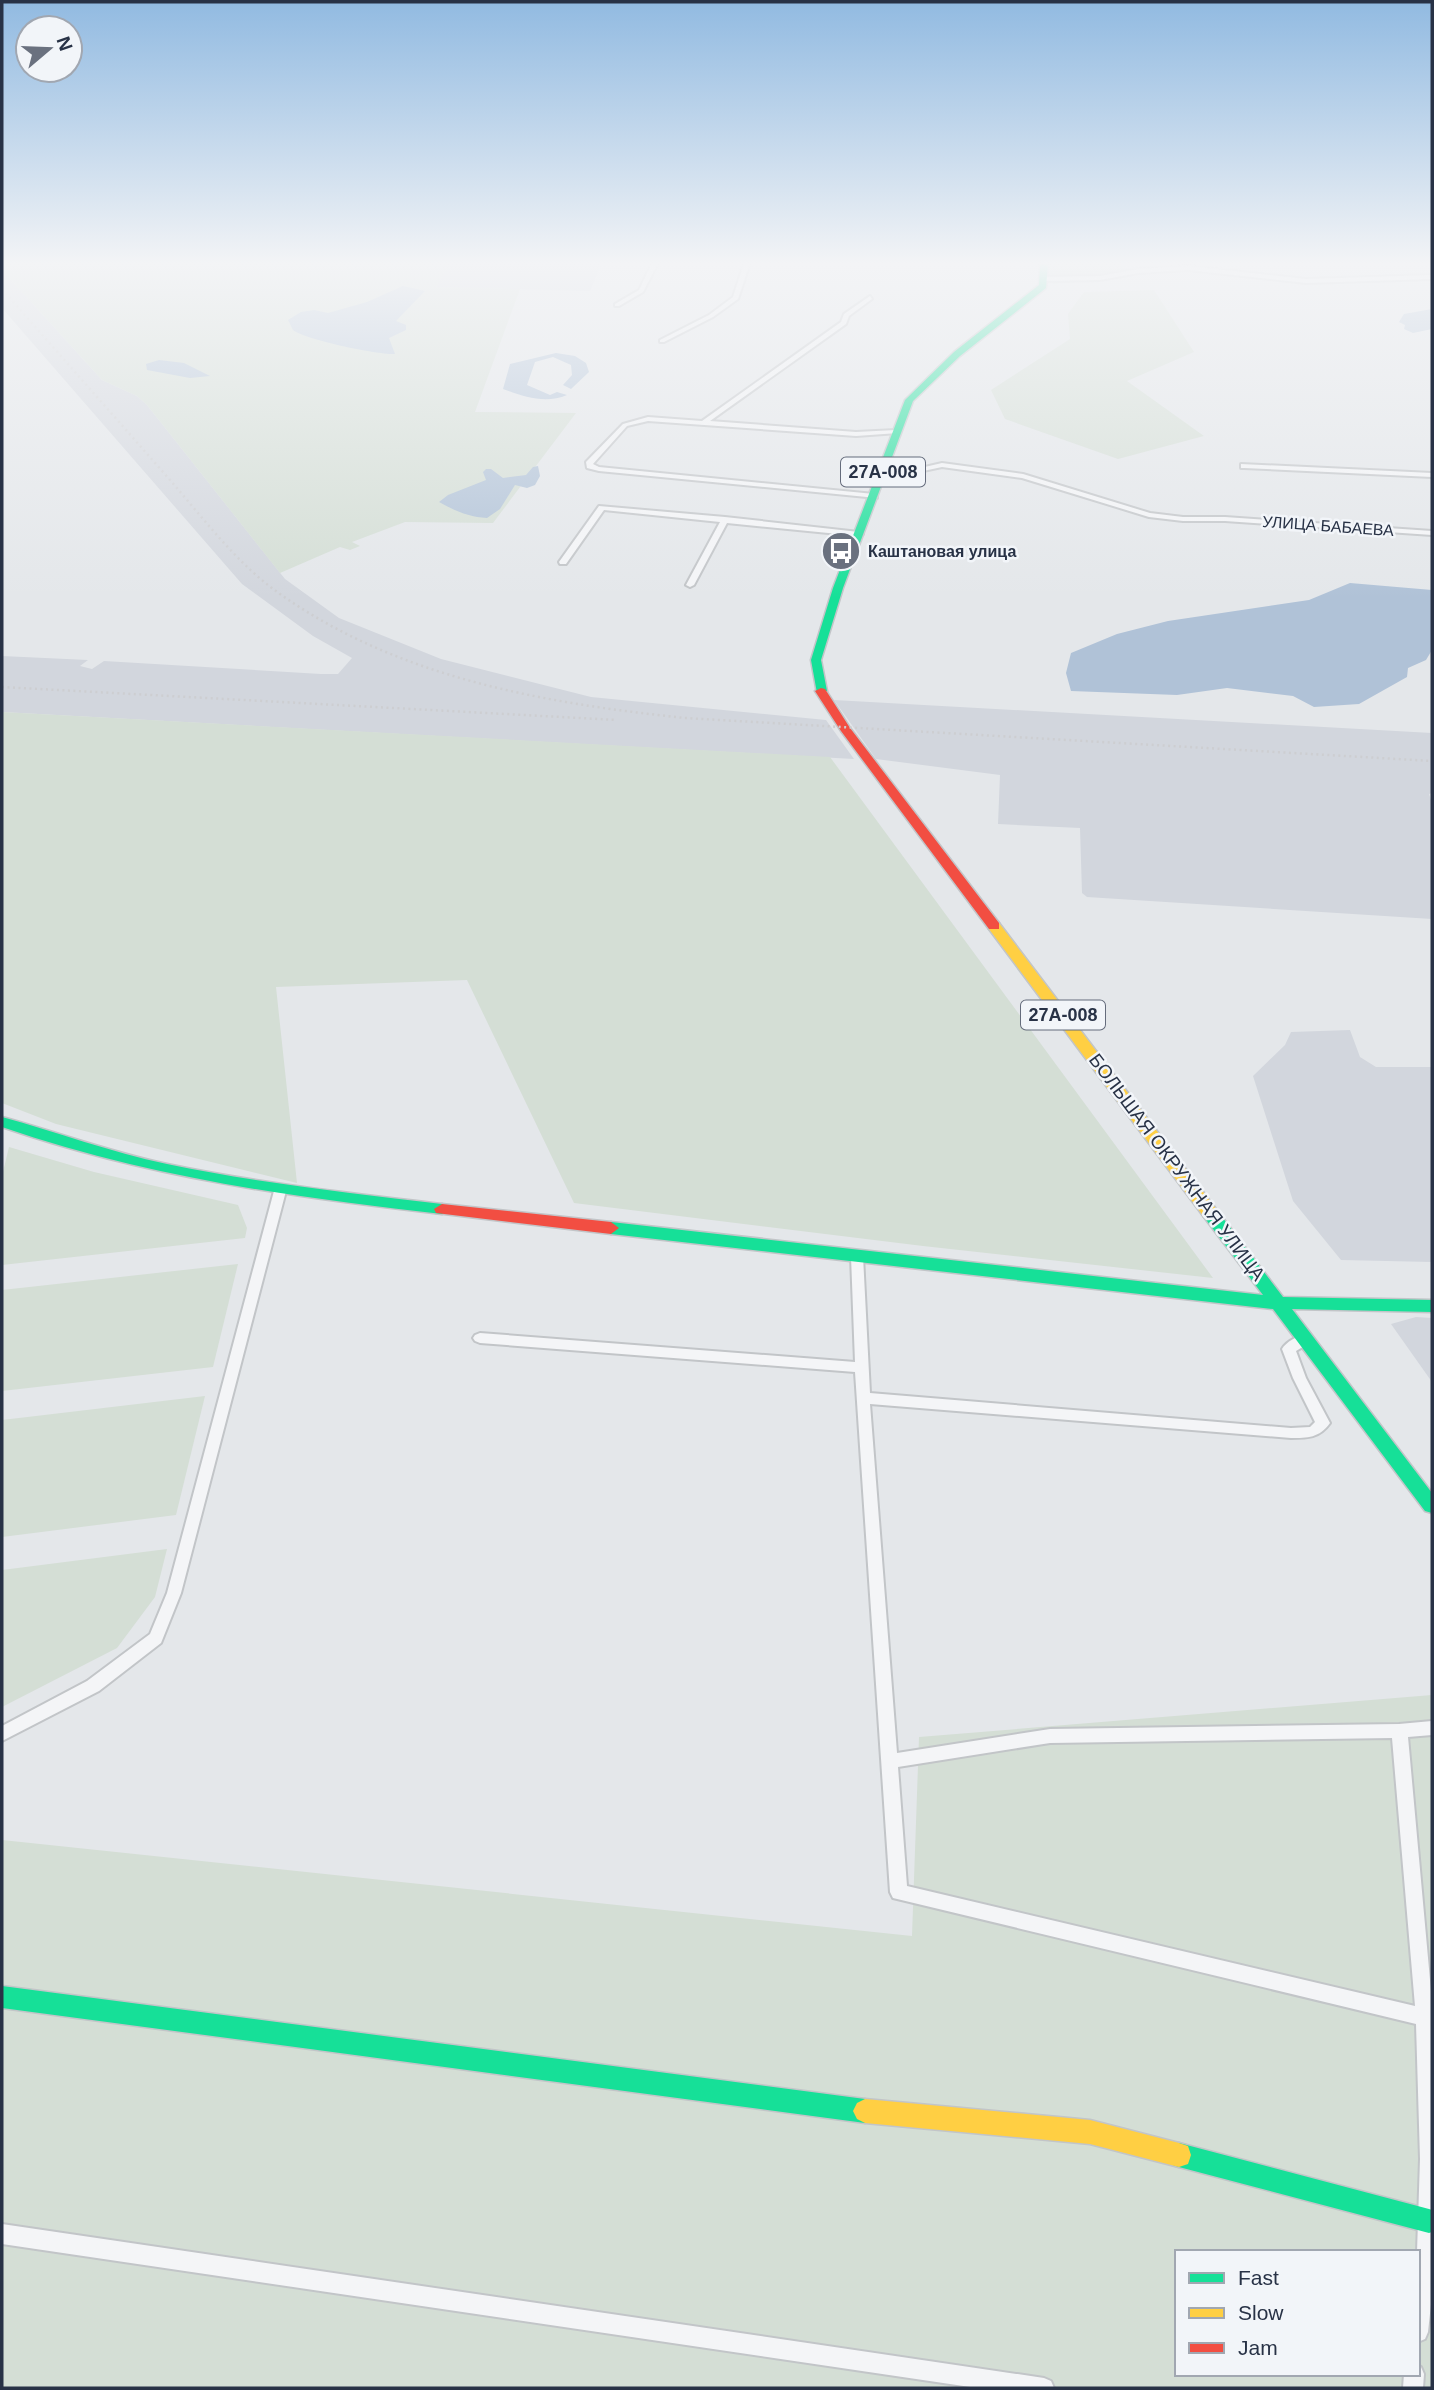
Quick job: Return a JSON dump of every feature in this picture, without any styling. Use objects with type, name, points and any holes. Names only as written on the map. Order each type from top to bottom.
[{"type":"main road","name":"27А-008","points":[[859,534],[909,400],[936,375]]},
{"type":"main road","name":"БОЛЬШАЯ ОКРУЖНАЯ УЛИЦА","points":[[859,534],[827,618],[816,660],[819,688],[845,729],[1432,1506]]},
{"type":"main road","points":[[2,1122],[34,1134],[202,1180],[280,1191],[1278,1303],[1432,1306]]},
{"type":"main road","points":[[2,1997],[900,2116],[1090,2132],[1429,2221]]},
{"type":"street","points":[[703,423],[771,375]]},
{"type":"street","points":[[874,496],[599,469],[591,468],[589,464],[612,443],[625,425],[635,420],[856,434],[896,432]]},
{"type":"street","name":"УЛИЦА БАБАЕВА","points":[[881,478],[942,465],[1023,476],[1149,515],[1432,533]]},
{"type":"street","points":[[1244,466],[1432,475]]},
{"type":"street","points":[[563,562],[601,508],[859,534]]},
{"type":"street","points":[[690,585],[725,519]]},
{"type":"street","points":[[2,1734],[93,1686],[156,1639],[174,1593],[280,1191]]},
{"type":"street","points":[[857,1256],[863,1398],[899,1892],[1425,2018]]},
{"type":"street","points":[[480,1338],[861,1367]]},
{"type":"street","points":[[863,1398],[1291,1433],[1312,1432],[1323,1423],[1315,1404],[1294,1371],[1289,1349],[1306,1339]]},
{"type":"street","points":[[890,1761],[1050,1737],[1399,1731],[1432,1728]]},
{"type":"street","points":[[1399,1731],[1425,2018],[1429,2221],[1420,2312]]},
{"type":"street","points":[[2,2234],[1044,2388]]},
{"type":"shaded area","points":[[60,375],[97,375],[102,380],[137,396],[147,405],[285,579],[339,618],[441,659],[591,697],[826,720],[854,759],[2,712],[2,656],[88,660],[80,666],[92,669],[104,661],[321,674],[338,674],[352,658],[313,636],[242,584]]},
{"type":"shaded area","points":[[97,375],[489,375],[475,412],[576,413],[493,523],[405,522],[352,542],[360,546],[350,550],[340,547],[280,573],[147,405],[137,396],[102,380]]},
{"type":"shaded area","points":[[1015,375],[1142,375],[1127,381],[1204,436],[1118,459],[1005,419],[991,390]]},
{"type":"shaded area","points":[[834,700],[1432,733],[1432,793],[1429,794],[1432,803],[1432,919],[1087,897],[1082,893],[1080,828],[998,824],[1000,775],[876,759]]},
{"type":"shaded area","points":[[2,712],[830,757],[1213,1278],[574,1203],[467,980],[276,987],[297,1183],[56,1124],[2,1103]]},
{"type":"shaded area","points":[[1350,1030],[1360,1057],[1376,1067],[1432,1067],[1432,1262],[1341,1260],[1293,1201],[1253,1076],[1285,1045],[1291,1032]]},
{"type":"shaded area","points":[[9,1147],[94,1172],[238,1205],[247,1228],[245,1238],[2,1265],[2,1176]]},
{"type":"shaded area","points":[[238,1264],[213,1367],[2,1391],[2,1290]]},
{"type":"shaded area","points":[[1416,1317],[1432,1318],[1432,1382],[1391,1324]]},
{"type":"shaded area","points":[[205,1396],[176,1515],[2,1537],[2,1420]]},
{"type":"shaded area","points":[[167,1549],[155,1597],[117,1648],[2,1707],[2,1570]]},
{"type":"shaded area","points":[[1432,1695],[1432,2388],[2,2388],[2,1840],[912,1936],[919,1737]]},
{"type":"water","points":[[171,375],[210,376],[190,378]]},
{"type":"water","points":[[507,375],[531,375],[527,385],[550,395],[557,392],[567,395],[543,399],[503,389]]},
{"type":"water","points":[[572,375],[586,375],[571,389],[563,385]]},
{"type":"water","points":[[538,466],[540,476],[535,485],[527,488],[515,485],[500,509],[487,518],[462,513],[439,502],[448,495],[486,480],[483,472],[486,469],[491,469],[503,478],[526,475],[533,467]]},
{"type":"water","points":[[1350,583],[1432,590],[1432,650],[1426,660],[1408,668],[1407,677],[1359,704],[1314,707],[1293,696],[1227,688],[1177,695],[1071,691],[1066,673],[1071,653],[1117,634],[1168,621],[1309,600]]},
{"type":"railway","points":[[77,375],[222,540],[264,582],[326,623],[374,647],[474,682],[579,704],[685,718],[1432,761]]},
{"type":"railway","points":[[2,687],[617,720]]},
{"type":"traffic: fast","points":[[821,691],[816,660],[838,588],[909,400],[936,375]]},
{"type":"traffic: fast","points":[[2,1122],[57,1141],[165,1169],[329,1196],[442,1209]]},
{"type":"traffic: fast","points":[[1210,1213],[1432,1506]]},
{"type":"traffic: fast","points":[[611,1228],[1278,1303],[1432,1306]]},
{"type":"traffic: fast","points":[[2,1997],[865,2111]]},
{"type":"traffic: fast","points":[[1179,2155],[1429,2221]]},
{"type":"traffic: slow","points":[[994,926],[1210,1213]]},
{"type":"traffic: slow","points":[[865,2111],[1090,2132],[1179,2155]]},
{"type":"traffic: jam","points":[[821,691],[845,729],[994,926]]},
{"type":"traffic: jam","points":[[442,1209],[611,1228]]},
{"type":"place","name":"Каштановая улица","points":[[841,551]]}]
